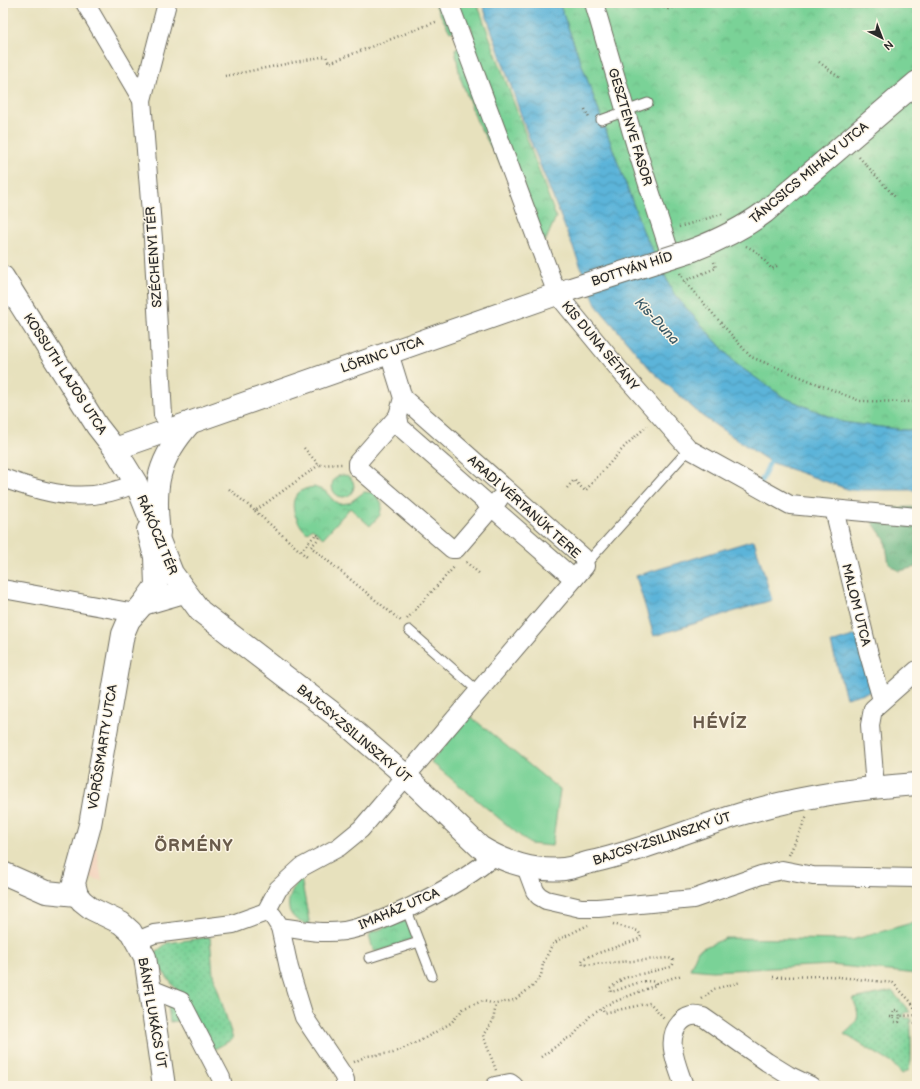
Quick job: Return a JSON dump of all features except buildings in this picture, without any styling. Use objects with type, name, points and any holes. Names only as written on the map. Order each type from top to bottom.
[{"type":"main road","name":"TÁNCSICS MIHÁLY UTCA","points":[[693,250],[725,237],[747,225],[765,212],[917,82]]},
{"type":"main road","name":"BOTTYÁN HÍD","points":[[564,291],[693,250]]},
{"type":"main road","name":"KOSSUTH LAJOS UTCA","points":[[3,278],[97,426],[115,449]]},
{"type":"main road","name":"LŐRINC UTCA","points":[[115,449],[564,291]]},
{"type":"main road","points":[[160,540],[156,506],[162,464],[174,442],[192,421]]},
{"type":"main road","name":"RÁKÓCZI TÉR","points":[[115,449],[133,490],[160,540],[172,573],[184,592],[200,611],[212,622],[263,660]]},
{"type":"main road","name":"VÖRÖSMARTY UTCA","points":[[77,896],[74,883],[90,825],[120,645],[129,620],[156,586],[155,557],[133,490]]},
{"type":"main road","points":[[139,609],[184,592]]},
{"type":"main road","name":"BAJCSY-ZSILINSZKY ÚT","points":[[263,660],[334,714],[406,776],[480,847],[494,856],[526,867],[563,869],[614,857],[741,814],[816,796],[875,787],[917,784]]},
{"type":"main road","points":[[3,873],[46,892],[77,896]]},
{"type":"main road","name":"BÁNFI LUKÁCS ÚT","points":[[77,896],[92,909],[120,923],[131,932],[137,941],[144,957],[151,989],[164,1086]]},
{"type":"street","name":"SZÉCHENYI TÉR","points":[[85,3],[142,100]]},
{"type":"street","name":"SZÉCHENYI TÉR","points":[[163,415],[154,239],[142,100],[167,3]]},
{"type":"street","name":"GESZTENYE FASOR","points":[[594,3],[661,232],[668,250]]},
{"type":"street","name":"KIS DUNA SÉTÁNY","points":[[454,16],[564,291],[622,373],[689,449],[790,505],[917,517]]},
{"type":"street","points":[[357,463],[398,416],[403,398],[389,353]]},
{"type":"street","name":"ARADI VÉRTANÚK TERE","points":[[398,416],[400,427],[492,507],[580,572],[583,557],[506,491],[403,398]]},
{"type":"street","name":"ARADI VÉRTANÚK TERE","points":[[357,463],[357,467],[452,549],[456,549],[492,507]]},
{"type":"street","points":[[3,478],[36,490],[82,497],[133,490]]},
{"type":"street","points":[[492,507],[506,491]]},
{"type":"street","name":"MALOM UTCA","points":[[834,509],[868,651],[882,700]]},
{"type":"street","points":[[137,941],[154,934],[233,924],[266,912],[278,889],[302,866],[339,847],[361,829],[580,572]]},
{"type":"street","points":[[3,589],[139,609]]},
{"type":"street","points":[[875,787],[870,725],[873,709],[917,670]]},
{"type":"street","name":"IMAHÁZ UTCA","points":[[280,927],[311,931],[342,931],[359,928],[446,889],[480,869],[494,856]]},
{"type":"street","points":[[526,867],[535,891],[539,896],[546,900],[575,907],[598,908],[693,899],[761,875],[782,870],[813,876],[917,878]]},
{"type":"street","points":[[266,912],[273,916],[280,927],[289,968],[304,1017],[344,1081]]},
{"type":"street","points":[[151,989],[181,1000],[221,1078],[223,1086]]},
{"type":"street","points":[[684,1086],[672,1047],[672,1025],[696,1015],[703,1016],[773,1065],[811,1086]]},
{"type":"lane","points":[[601,120],[648,103]]},
{"type":"lane","points":[[580,572],[689,449]]},
{"type":"lane","points":[[409,630],[478,691]]},
{"type":"lane","points":[[406,908],[432,976]]},
{"type":"lane","points":[[369,958],[419,942]]},
{"type":"path","points":[[657,3],[668,9],[686,3]]},
{"type":"path","points":[[225,76],[326,56],[329,63],[454,16]]},
{"type":"path","points":[[819,62],[840,78]]},
{"type":"path","points":[[585,109],[590,122]]},
{"type":"path","points":[[858,156],[896,198]]},
{"type":"path","points":[[661,232],[722,214],[726,218]]},
{"type":"path","points":[[741,244],[756,251],[772,269],[778,265]]},
{"type":"path","points":[[678,268],[684,281],[752,357],[860,401],[917,402]]},
{"type":"path","points":[[684,281],[716,268]]},
{"type":"path","points":[[567,488],[574,480],[585,491],[626,445],[659,414]]},
{"type":"path","points":[[304,448],[319,465]]},
{"type":"path","points":[[255,511],[319,465],[357,463]]},
{"type":"path","points":[[229,489],[307,557]]},
{"type":"path","points":[[300,551],[316,534],[320,537],[311,547],[404,623],[459,561]]},
{"type":"path","points":[[782,870],[816,796]]},
{"type":"path","points":[[610,923],[638,931],[641,936],[638,939],[584,958],[582,961],[583,964],[662,958],[669,958],[673,960],[671,967],[624,978],[610,990],[613,991],[644,982],[652,981],[656,983],[682,975]]},
{"type":"path","points":[[344,1081],[346,1067],[359,1058],[393,1053],[420,1042],[451,1023],[464,1008],[483,1001],[496,1004],[514,1000],[532,987],[541,976],[543,964],[552,946],[560,939],[590,924]]},
{"type":"path","points":[[773,977],[830,976],[893,983],[911,1002],[917,1012]]},
{"type":"path","points":[[541,1057],[573,1036],[591,1015],[602,1009],[604,1006],[654,987],[656,983]]},
{"type":"path","points":[[602,1009],[606,1014],[650,1003],[672,1025]]},
{"type":"path","points":[[496,1004],[493,1021],[482,1035],[497,1072],[506,1085]]},
{"type":"path","points":[[894,1010],[898,1010],[900,1016],[899,1022],[895,1022],[892,1017],[894,1010]]},
{"type":"path","points":[[900,1016],[917,1015]]},
{"type":"shaded area","points":[[95,840],[102,881],[86,876]]},
{"type":"green space","points":[[434,3],[477,3],[556,217],[545,242],[478,124],[460,77],[455,49],[473,37],[471,25],[450,32]]},
{"type":"green space","points":[[559,3],[917,3],[917,430],[904,430],[842,422],[783,397],[736,364],[674,294],[643,231]]},
{"type":"green space","points":[[343,475],[351,478],[354,486],[351,494],[343,497],[335,494],[332,486],[335,478]]},
{"type":"green space","points":[[314,487],[325,491],[334,501],[339,504],[349,503],[364,492],[375,493],[382,504],[380,515],[370,526],[350,508],[323,538],[312,528],[307,533],[301,527],[294,513],[294,499],[298,493],[304,489]]},
{"type":"green space","points":[[917,507],[917,567],[899,571],[889,564],[885,540],[868,516],[881,508]]},
{"type":"green space","points":[[470,716],[560,790],[552,846],[530,844],[431,762]]},
{"type":"green space","points":[[301,878],[310,926],[294,918],[290,912],[289,900]]},
{"type":"green space","points":[[404,921],[408,923],[412,936],[410,940],[377,952],[373,950],[369,936],[372,932]]},
{"type":"green space","points":[[917,922],[917,974],[831,965],[712,971],[690,969],[698,950],[726,938],[852,940]]},
{"type":"green space","points":[[210,937],[213,974],[233,1039],[211,1051],[182,997],[151,956],[167,943]]},
{"type":"green space","points":[[892,991],[910,1012],[904,1013],[905,1018],[911,1018],[911,1022],[909,1023],[911,1027],[911,1061],[909,1070],[902,1074],[892,1063],[844,1034],[856,1022],[858,1014],[853,999]]},
{"type":"green space","points":[[167,998],[187,1020],[170,1022]]},
{"type":"water","name":"Kis-Duna","points":[[482,3],[559,3],[643,231],[674,294],[736,364],[783,397],[842,422],[904,430],[917,430],[917,490],[850,490],[770,462],[702,416],[651,370],[596,305],[528,135]]},
{"type":"water","points":[[754,540],[772,600],[654,636],[636,576]]},
{"type":"water","points":[[856,635],[872,691],[846,698],[831,643]]},
{"type":"waterway","points":[[760,484],[770,462]]},
{"type":"district","name":"HÉVÍZ","points":[[720,723]]},
{"type":"district","name":"ÖRMÉNY","points":[[194,846]]}]
